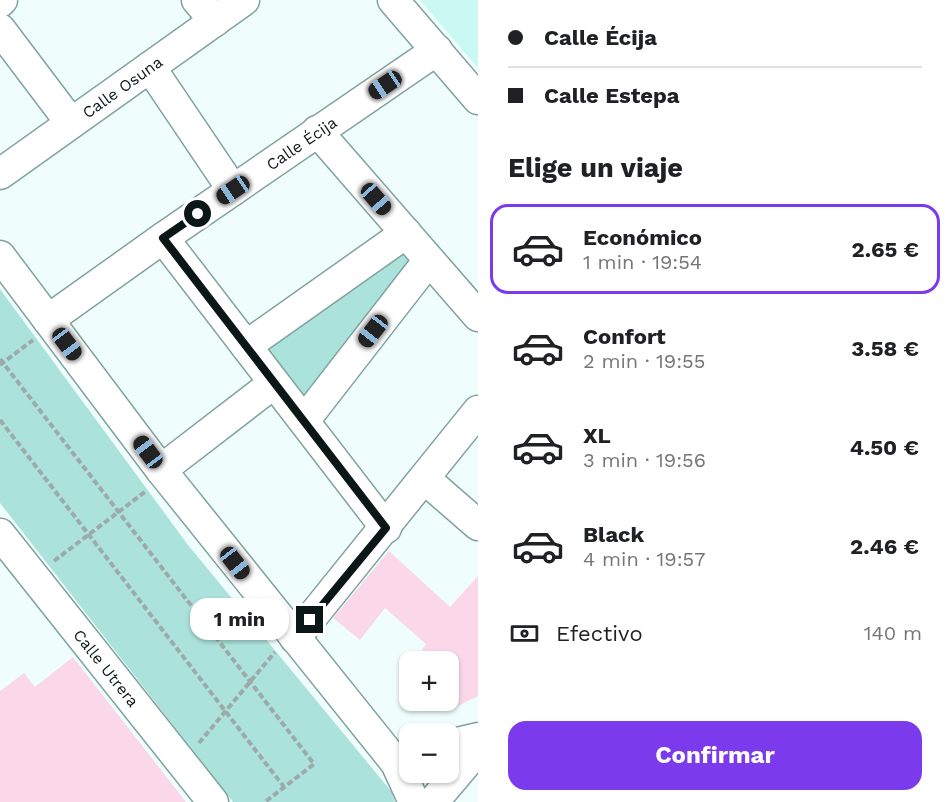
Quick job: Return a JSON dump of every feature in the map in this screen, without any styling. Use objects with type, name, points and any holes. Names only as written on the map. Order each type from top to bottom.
[{"type":"street","name":"Calle Osuna","points":[[0,174],[150,67],[206,10],[244,0]]},
{"type":"street","points":[[393,0],[478,99]]},
{"type":"street","points":[[0,28],[71,123]]},
{"type":"street","name":"Calle Écija","points":[[51,323],[163,238],[437,51]]},
{"type":"street","points":[[150,67],[233,190]]},
{"type":"street","points":[[317,131],[478,315]]},
{"type":"street","points":[[246,346],[406,233]]},
{"type":"street","points":[[163,238],[386,528]]},
{"type":"street","points":[[0,256],[163,473],[396,763],[414,802]]},
{"type":"street","points":[[303,421],[429,260]]},
{"type":"street","points":[[163,473],[274,383]]},
{"type":"street","points":[[293,636],[386,528],[478,411]]},
{"type":"street","points":[[425,479],[478,525]]},
{"type":"street","name":"Calle Utrera","points":[[0,534],[213,802]]},
{"type":"street","points":[[375,737],[399,742]]},
{"type":"street","points":[[459,742],[478,738]]},
{"type":"street","points":[[433,802],[478,749]]},
{"type":"path","points":[[51,323],[1,362],[314,764],[265,802]]},
{"type":"path","points":[[0,420],[284,787]]},
{"type":"path","points":[[33,577],[118,512],[163,473]]},
{"type":"path","points":[[182,763],[293,636]]},
{"type":"shaded area","points":[[420,0],[478,0],[478,68]]},
{"type":"shaded area","points":[[405,245],[419,261],[303,412],[255,348]]},
{"type":"shaded area","points":[[0,289],[188,545],[391,791],[395,802],[233,802],[0,503]]},
{"type":"building","points":[[389,551],[450,607],[478,576],[478,696],[459,706],[459,651],[421,651],[426,644],[385,608],[360,640],[333,618]]},
{"type":"building","points":[[73,657],[186,802],[0,802],[0,691],[24,673],[35,687]]},
{"type":"route","points":[[198,214],[163,238],[386,528],[310,620]]}]
